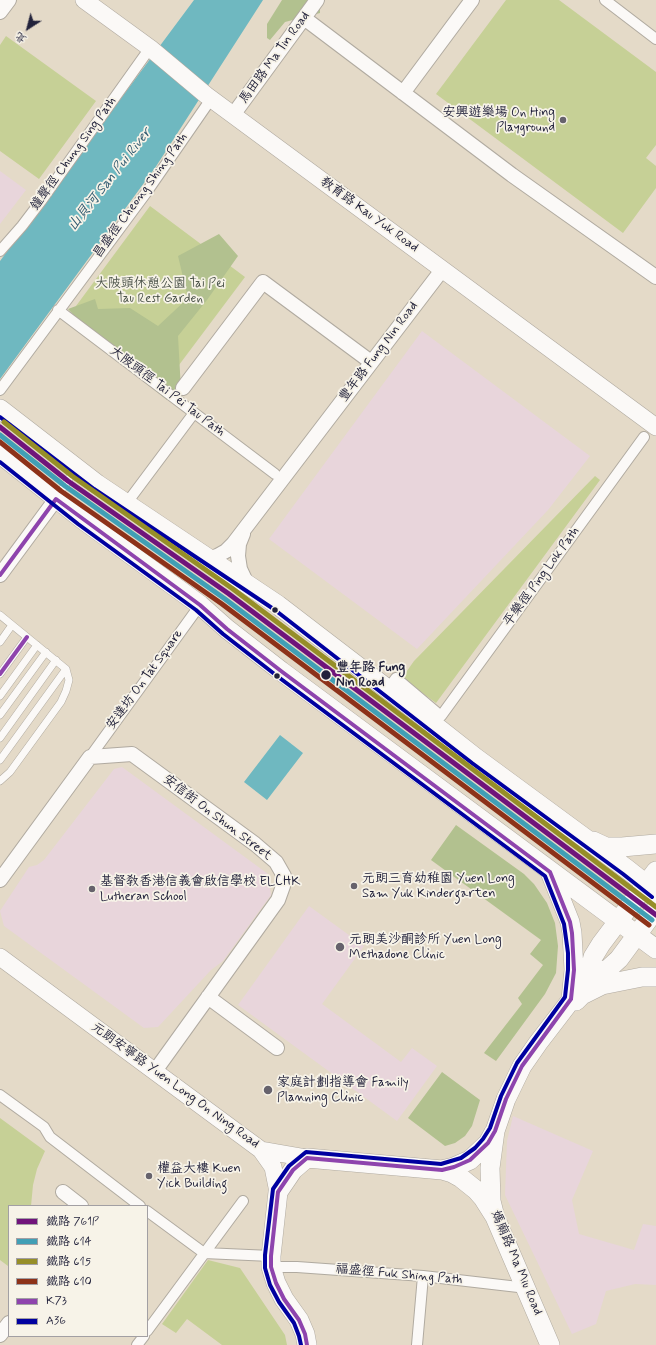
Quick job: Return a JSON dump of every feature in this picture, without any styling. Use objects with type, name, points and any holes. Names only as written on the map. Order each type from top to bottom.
[{"type":"main road","points":[[0,410],[97,484],[247,584],[392,684],[476,758],[627,869],[653,883],[618,921],[593,957],[591,974],[608,969],[619,959],[656,909]]},
{"type":"main road","points":[[0,454],[56,499],[200,605],[227,629],[281,671],[550,872],[656,949]]},
{"type":"main road","points":[[581,836],[606,847],[656,844]]},
{"type":"main road","points":[[550,872],[570,922],[572,933],[574,970],[571,999]]},
{"type":"main road","name":"媽廟路 Ma Miu Road","points":[[550,1345],[495,1217],[491,1201],[490,1168],[495,1131],[506,1099],[522,1066],[591,974]]},
{"type":"main road","points":[[560,1014],[582,995],[602,985],[642,977],[656,977]]},
{"type":"main road","name":"媽廟路 Ma Miu Road","points":[[442,1170],[454,1167],[470,1160],[488,1143],[495,1131]]},
{"type":"main road","points":[[307,1158],[293,1170],[278,1192],[271,1262],[276,1283],[284,1299],[299,1320],[305,1334],[307,1345]]},
{"type":"main road","name":"元朗安寧路 Yuen Long On Ning Road","points":[[307,1158],[442,1170]]},
{"type":"main road","points":[[442,1170],[452,1173],[476,1190],[495,1217]]},
{"type":"street","points":[[0,12],[9,0]]},
{"type":"street","name":"教育路 Kau Yuk Road","points":[[84,0],[151,55],[442,270],[650,432]]},
{"type":"street","name":"馬田路 Ma Tin Road","points":[[233,115],[317,0]]},
{"type":"street","points":[[403,93],[472,0]]},
{"type":"street","points":[[605,0],[656,39]]},
{"type":"street","points":[[304,18],[512,174],[656,277]]},
{"type":"street","name":"鐘聲徑 Chung Sing Path","points":[[0,250],[22,226],[151,55]]},
{"type":"street","name":"昌盛徑 Cheong Shing Path","points":[[0,390],[146,193],[208,97]]},
{"type":"street","name":"豐年路 Fung Nin Road","points":[[208,558],[217,556],[226,551],[244,530],[442,270]]},
{"type":"street","points":[[183,388],[264,282],[372,362]]},
{"type":"street","name":"大陂頭徑 Tai Pei Tau Path","points":[[58,310],[275,474]]},
{"type":"street","points":[[132,496],[194,413]]},
{"type":"street","name":"平樂徑 Ping Lok Path","points":[[392,684],[440,716],[650,432]]},
{"type":"street","points":[[0,575],[56,499]]},
{"type":"street","name":"豐年路 Fung Nin Road","points":[[244,530],[239,544],[238,556],[240,569],[247,584]]},
{"type":"street","name":"安達坊 On Tat Square","points":[[90,757],[200,605]]},
{"type":"street","name":"安信街 On Shun Street","points":[[90,757],[132,754],[255,844],[276,862],[284,876],[283,886],[278,900],[155,1071]]},
{"type":"street","points":[[0,880],[90,757]]},
{"type":"street","name":"元朗安寧路 Yuen Long On Ning Road","points":[[0,957],[262,1150],[307,1158]]},
{"type":"street","points":[[208,997],[277,1048]]},
{"type":"street","points":[[0,1095],[44,1127],[50,1137],[139,1205]]},
{"type":"street","points":[[262,1150],[273,1167],[278,1192]]},
{"type":"street","points":[[62,1192],[80,1205]]},
{"type":"street","points":[[148,1330],[243,1202]]},
{"type":"street","points":[[148,1212],[204,1254]]},
{"type":"street","name":"福盛徑 Fuk Shing Path","points":[[204,1254],[271,1262],[297,1267],[423,1276],[526,1288]]},
{"type":"street","points":[[417,1345],[423,1276]]},
{"type":"street","points":[[0,1335],[8,1324]]},
{"type":"street","points":[[137,1345],[143,1337]]},
{"type":"lane","points":[[56,499],[71,474],[70,467],[65,459]]},
{"type":"lane","points":[[0,615],[66,669],[69,680],[61,702],[10,772],[0,781]]},
{"type":"lane","points":[[0,642],[12,625]]},
{"type":"lane","points":[[0,674],[27,638]]},
{"type":"lane","points":[[0,696],[37,645]]},
{"type":"lane","points":[[0,715],[46,652]]},
{"type":"lane","points":[[0,738],[56,660]]},
{"type":"lane","points":[[0,760],[66,669]]},
{"type":"shaded area","points":[[0,171],[26,190],[0,224]]},
{"type":"shaded area","points":[[422,331],[590,456],[548,510],[417,649],[269,539]]},
{"type":"shaded area","name":"基督教香港信義會啟信學校 ELCHK Lutheran School","points":[[122,767],[268,874],[271,895],[223,961],[211,970],[158,1027],[144,1028],[4,926],[0,911],[29,867],[37,865],[44,860],[114,769]]},
{"type":"shaded area","points":[[309,906],[364,946],[322,1004],[401,1062],[412,1048],[437,1066],[397,1121],[238,1005]]},
{"type":"shaded area","points":[[513,1116],[593,1151],[572,1200],[579,1234],[634,1250],[643,1224],[656,1226],[656,1285],[635,1284],[606,1291],[596,1324],[572,1334],[505,1195],[507,1141]]},
{"type":"green space","points":[[282,0],[320,0],[320,13],[285,22],[270,40],[267,38],[267,24]]},
{"type":"green space","name":"安興遊樂場 On Hing Playground","points":[[506,0],[559,0],[656,72],[656,145],[646,158],[656,166],[656,188],[623,233],[436,94]]},
{"type":"green space","points":[[6,36],[96,101],[39,179],[0,151],[0,45]]},
{"type":"green space","name":"大陂頭休憩公園 Tai Pei Tau Rest Garden","points":[[150,206],[245,277],[170,377],[76,306]]},
{"type":"green space","points":[[219,234],[238,256],[207,300],[178,336],[181,390],[167,400],[109,354],[68,309],[95,299],[98,309],[130,308],[158,326],[188,298],[178,256]]},
{"type":"green space","points":[[595,476],[600,480],[436,703],[402,678],[414,661]]},
{"type":"green space","points":[[456,825],[524,874],[534,884],[547,903],[555,923],[558,946],[556,973],[545,994],[496,1061],[484,1053],[522,1004],[518,998],[543,965],[530,954],[541,940],[431,860]]},
{"type":"green space","points":[[442,1072],[480,1100],[472,1126],[465,1136],[455,1143],[445,1146],[408,1118]]},
{"type":"green space","points":[[0,1118],[45,1151],[37,1169],[33,1185],[31,1205],[8,1205],[8,1266],[0,1260]]},
{"type":"green space","points":[[208,1260],[240,1268],[285,1335],[287,1345],[222,1345],[187,1319],[176,1333],[162,1324]]},
{"type":"water","name":"山貝河 San Pui River","points":[[194,0],[263,0],[155,168],[0,379],[0,261]]},
{"type":"water","points":[[280,735],[303,753],[267,800],[244,782]]},
{"type":"rail line","name":"615","points":[[4,422],[72,476],[233,589],[656,907]]},
{"type":"rail line","name":"761P","points":[[0,427],[68,481],[229,594],[656,915]]},
{"type":"rail line","name":"614","points":[[0,435],[65,486],[225,599],[652,920]]},
{"type":"rail line","name":"610","points":[[0,442],[61,491],[222,604],[649,925]]},
{"type":"transit line","name":"A36","points":[[0,417],[94,489],[275,610],[472,763],[652,897]]},
{"type":"transit line","name":"A36","points":[[0,462],[78,524],[196,610],[223,634],[277,676],[545,876],[564,924],[568,953],[565,997],[517,1063],[501,1096],[490,1128],[475,1148],[461,1158],[441,1164],[306,1152],[289,1166],[273,1189],[265,1255],[265,1268],[270,1285],[279,1302],[294,1323],[301,1345]]},
{"type":"transit line","name":"K73","points":[[56,499],[200,605],[227,629],[281,671],[550,872]]},
{"type":"transit line","name":"K73","points":[[0,575],[56,499]]},
{"type":"transit line","name":"K73","points":[[0,674],[27,637]]},
{"type":"transit line","name":"K73","points":[[550,872],[570,922],[572,933],[574,970],[571,999]]},
{"type":"transit line","name":"K73","points":[[307,1158],[442,1170],[454,1167],[470,1160],[488,1143],[495,1131],[506,1099],[522,1066],[571,999]]},
{"type":"transit line","name":"K73","points":[[307,1158],[293,1170],[278,1192],[271,1256],[271,1267],[276,1283],[284,1299],[299,1320],[305,1334],[307,1345]]},
{"type":"place","name":"安興遊樂場 On Hing Playground","points":[[563,120]]},
{"type":"place","name":"豐年路 Fung Nin Road","points":[[326,675]]},
{"type":"place","name":"元朗三育幼稚園 Yuen Long Sam Yuk Kindergarten","points":[[354,886]]},
{"type":"place","name":"基督教香港信義會啟信學校 ELCHK Lutheran School","points":[[92,889]]},
{"type":"place","name":"元朗美沙酮診所 Yuen Long Methadone Clinic","points":[[340,947]]},
{"type":"place","name":"家庭計劃指導會 Family Planning Clinic","points":[[268,1090]]},
{"type":"place","name":"權益大樓 Kuen Yick Building","points":[[149,1176]]}]
